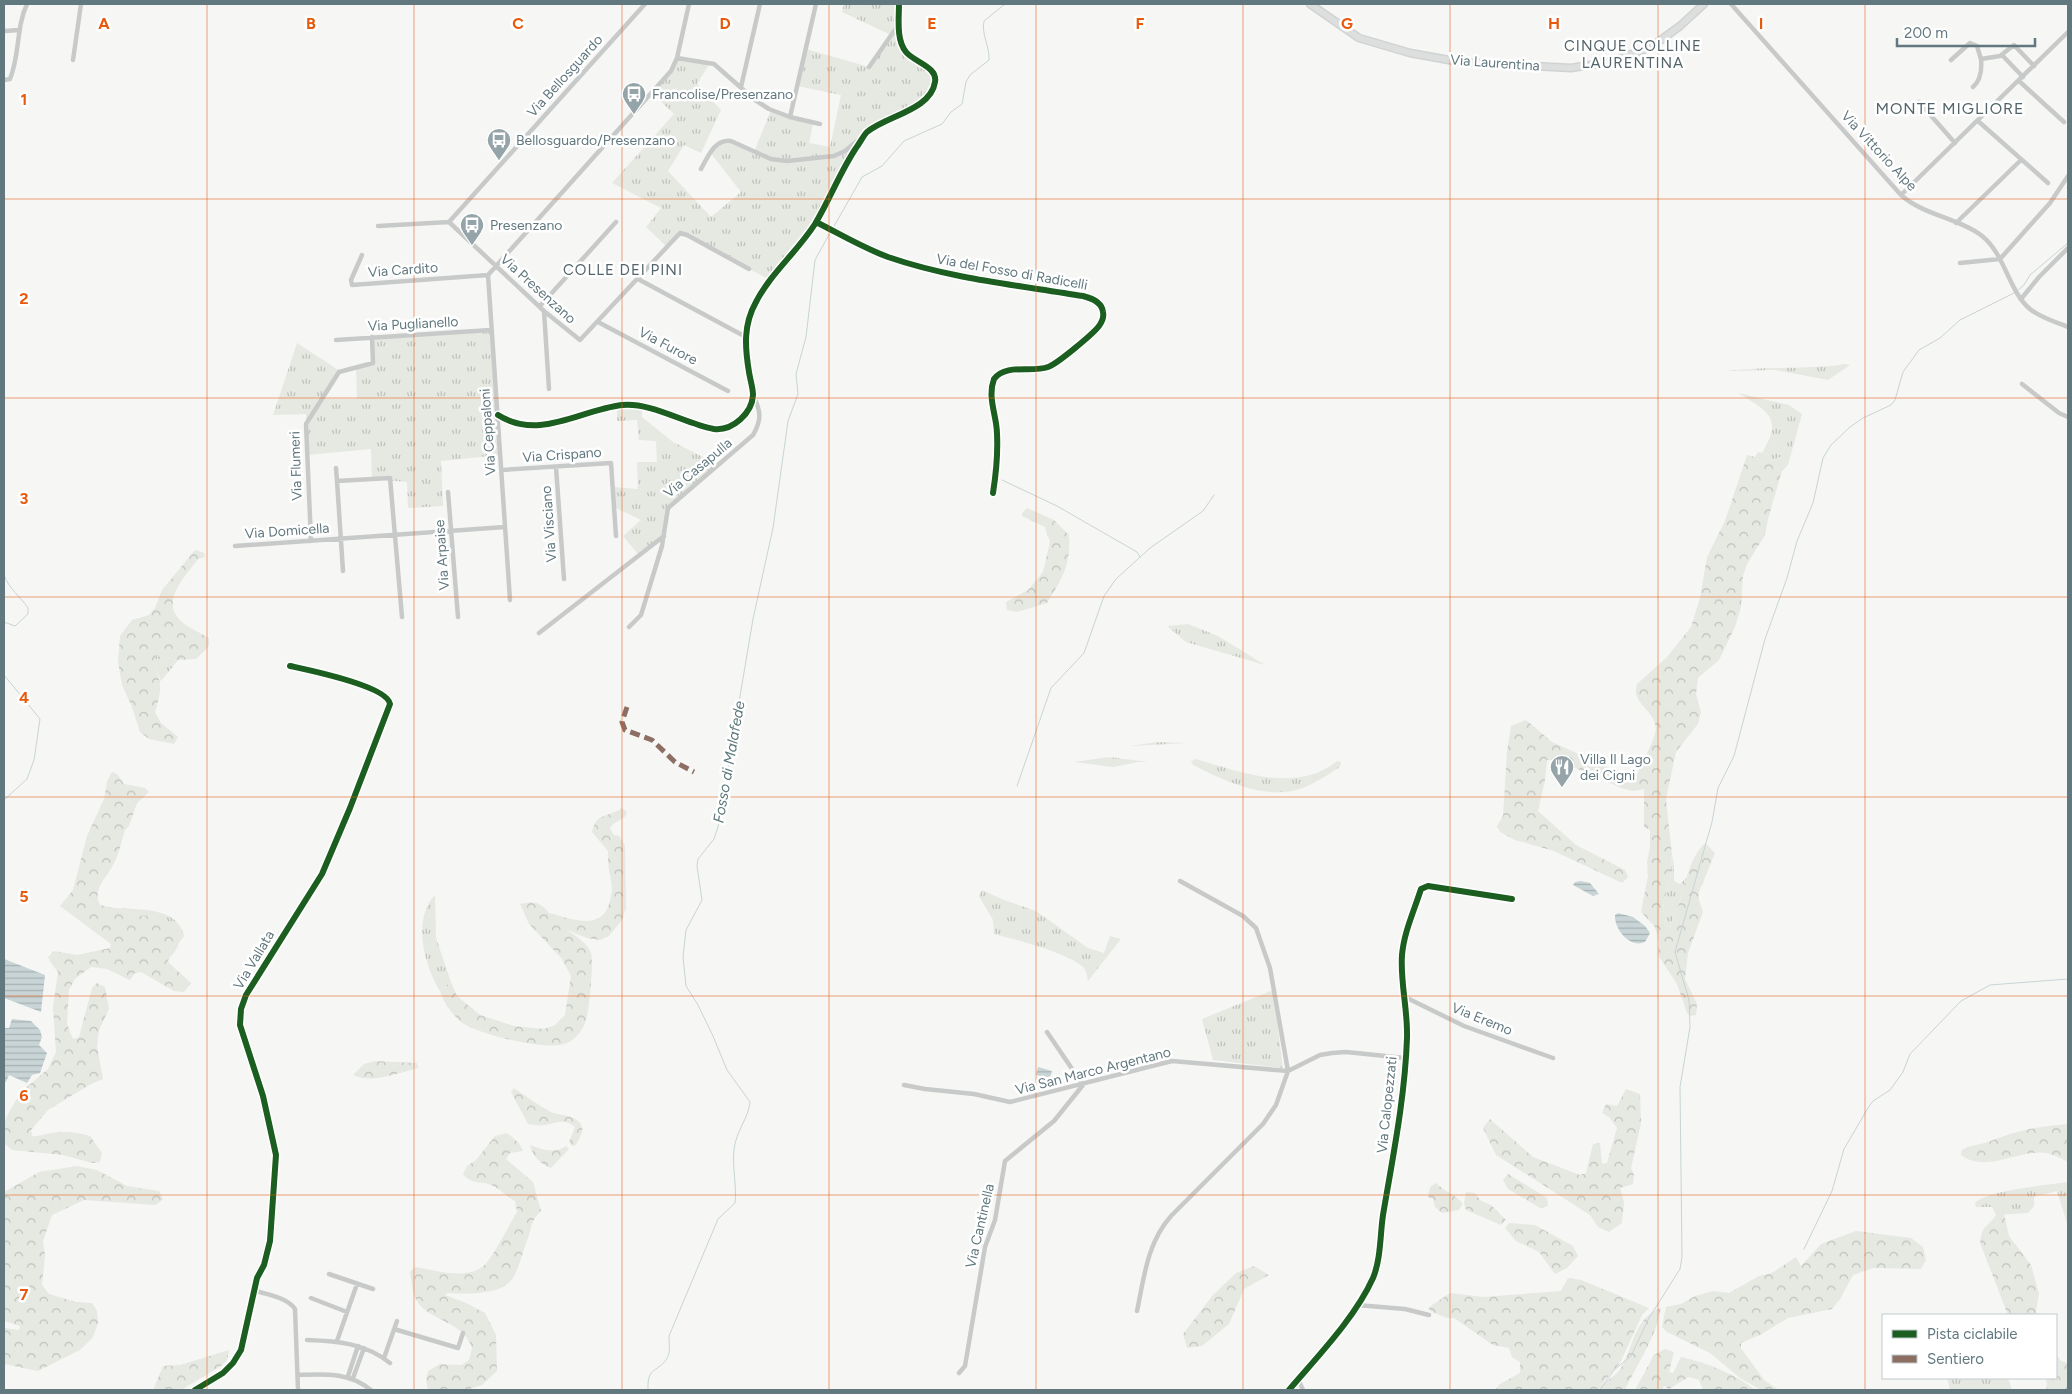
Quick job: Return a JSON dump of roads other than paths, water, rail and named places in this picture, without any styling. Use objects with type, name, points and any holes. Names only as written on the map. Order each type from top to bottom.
[{"type":"main road","name":"Via Laurentina","points":[[1310,4],[1359,38],[1410,53],[1460,62],[1571,68],[1610,62],[1651,47],[1680,26],[1704,4]]},
{"type":"street","points":[[4,80],[10,79],[14,70],[20,30],[27,4]]},
{"type":"street","points":[[73,60],[81,4]]},
{"type":"street","name":"Via Bellosguardo","points":[[449,222],[645,4]]},
{"type":"street","points":[[488,275],[673,68],[689,4]]},
{"type":"street","points":[[741,87],[760,4]]},
{"type":"street","points":[[790,117],[816,4]]},
{"type":"street","points":[[701,169],[714,147],[725,140],[771,159],[787,161],[839,154],[867,133],[918,105],[929,96],[936,78],[933,72],[913,59],[903,49],[898,4]]},
{"type":"street","name":"Via Vittorio Alpe","points":[[1731,4],[1901,195],[1915,205],[1983,237],[2000,259],[2020,297],[2034,312],[2068,328]]},
{"type":"street","points":[[869,67],[900,23]]},
{"type":"street","points":[[4,31],[20,30]]},
{"type":"street","points":[[1901,195],[2019,82],[2068,32]]},
{"type":"street","points":[[1951,60],[1970,43],[1977,46],[1981,59],[1981,75],[1973,87]]},
{"type":"street","points":[[1981,59],[2002,54],[2014,45],[2034,66]]},
{"type":"street","points":[[2002,54],[2023,77]]},
{"type":"street","points":[[677,58],[715,64],[763,106],[790,117],[820,124]]},
{"type":"street","points":[[2019,82],[2064,122]]},
{"type":"street","points":[[1919,102],[1955,143]]},
{"type":"street","points":[[1978,120],[2048,183]]},
{"type":"street","points":[[498,415],[518,424],[541,426],[614,406],[629,405],[656,411],[704,427],[721,430],[742,419],[753,395],[746,354],[749,316],[770,280],[816,222],[845,166],[867,133]]},
{"type":"street","points":[[1956,223],[2021,160]]},
{"type":"street","points":[[1960,263],[2000,259],[2050,203],[2068,176]]},
{"type":"street","points":[[378,226],[449,222]]},
{"type":"street","name":"Via Presenzano","points":[[449,222],[544,311],[580,340],[675,237],[682,233],[749,269]]},
{"type":"street","points":[[540,306],[616,222]]},
{"type":"street","name":"Via del Fosso di Radicelli","points":[[816,222],[887,256],[943,273],[976,280],[1083,296],[1093,299],[1100,305],[1103,317],[1097,328],[1053,365],[1044,368],[1004,371],[994,379],[992,407],[997,435],[996,466],[992,493]]},
{"type":"street","points":[[2020,297],[2068,248]]},
{"type":"street","name":"Via Cardito","points":[[362,255],[351,280],[352,285],[488,275]]},
{"type":"street","name":"Via Ceppaloni","points":[[488,275],[510,600]]},
{"type":"street","points":[[638,279],[746,337]]},
{"type":"street","points":[[544,311],[549,389]]},
{"type":"street","name":"Via Furore","points":[[598,322],[728,391]]},
{"type":"street","name":"Via Puglianello","points":[[336,340],[491,330]]},
{"type":"street","name":"Via Flumeri","points":[[310,541],[307,422],[339,372],[373,364],[372,338]]},
{"type":"street","points":[[2022,384],[2068,417]]},
{"type":"street","name":"Via Casapulla","points":[[629,626],[641,616],[664,536],[666,515],[670,505],[753,435],[759,425],[760,416],[753,395]]},
{"type":"street","name":"Via Crispano","points":[[502,470],[611,463],[616,536]]},
{"type":"street","name":"Via Visciano","points":[[556,467],[564,580]]},
{"type":"street","points":[[336,468],[341,539]]},
{"type":"street","points":[[337,481],[390,478],[402,617]]},
{"type":"street","name":"Via Arpaise","points":[[448,492],[458,617]]},
{"type":"street","name":"Via Domicella","points":[[235,546],[505,527]]},
{"type":"street","points":[[539,633],[664,536]]},
{"type":"street","name":"Via Domicella","points":[[341,539],[344,571]]},
{"type":"street","name":"Via Vallata","points":[[195,1390],[223,1373],[241,1350],[254,1290],[269,1249],[277,1159],[263,1096],[242,1033],[240,1009],[246,995],[322,874],[350,808],[390,702],[387,698],[358,683],[290,666]]},
{"type":"street","points":[[1136,1311],[1149,1253],[1157,1233],[1171,1216],[1262,1124],[1276,1105],[1288,1071],[1270,968],[1256,928],[1243,916],[1180,881]]},
{"type":"street","name":"Via Calopezzati","points":[[1289,1390],[1326,1346],[1356,1305],[1370,1283],[1376,1266],[1397,1134],[1405,1058],[1407,1027],[1402,962],[1403,943],[1423,887],[1428,886],[1512,898]]},
{"type":"street","name":"Via Eremo","points":[[1405,996],[1464,1026],[1553,1058]]},
{"type":"street","points":[[1047,1032],[1083,1085]]},
{"type":"street","points":[[1288,1071],[1320,1055],[1332,1053],[1346,1052],[1405,1058]]},
{"type":"street","name":"Via San Marco Argentano","points":[[904,1085],[925,1090],[974,1094],[1008,1102],[1083,1085],[1172,1061],[1288,1071]]},
{"type":"street","name":"Via Cantinella","points":[[959,1373],[964,1367],[985,1246],[995,1220],[1005,1161],[1054,1121],[1083,1085]]},
{"type":"street","points":[[329,1274],[373,1290]]},
{"type":"street","points":[[337,1341],[357,1284]]},
{"type":"street","points":[[254,1290],[289,1302],[295,1309],[297,1321],[298,1390]]},
{"type":"street","points":[[311,1298],[347,1312]]},
{"type":"street","points":[[1356,1305],[1405,1309],[1430,1314]]},
{"type":"street","points":[[384,1358],[397,1321]]},
{"type":"street","points":[[394,1329],[458,1348],[463,1333]]},
{"type":"street","points":[[307,1340],[337,1341],[358,1346],[384,1358],[390,1363]]},
{"type":"street","points":[[350,1377],[358,1346]]},
{"type":"street","points":[[350,1377],[364,1348]]},
{"type":"street","points":[[298,1374],[334,1374],[350,1377],[371,1390]]},
{"type":"street","points":[[1298,1379],[1304,1390]]},
{"type":"waterway","points":[[833,228],[862,177],[882,166],[904,141],[942,124],[951,112],[962,104],[966,82],[970,75],[989,60],[983,26],[984,21],[1005,4]]},
{"type":"waterway","name":"Fosso di Malafede","points":[[648,1390],[649,1377],[668,1357],[669,1336],[718,1219],[735,1203],[735,1143],[750,1102],[727,1070],[698,1005],[686,986],[683,957],[686,930],[702,900],[697,866],[698,859],[714,839],[718,827],[753,619],[773,528],[788,421],[798,394],[796,374],[806,337],[815,260],[831,231]]},
{"type":"waterway","points":[[2017,291],[2024,285],[2030,275],[2068,243]]},
{"type":"waterway","points":[[1600,1390],[1614,1370],[1631,1356],[1649,1318],[1680,1269],[1682,1257],[1680,1087],[1690,1027],[1689,1000],[1675,952],[1712,822],[1718,788],[1734,756],[1765,639],[1787,578],[1797,541],[1813,503],[1823,458],[1831,445],[1850,427],[1863,418],[1891,405],[1895,400],[1903,372],[1919,350],[1940,338],[1960,320],[2014,293]]},
{"type":"waterway","points":[[1002,480],[1057,506],[1137,552],[1140,557]]},
{"type":"waterway","points":[[1017,786],[1051,688],[1084,653],[1104,596],[1116,579],[1150,548],[1203,511],[1214,495]]},
{"type":"waterway","points":[[4,575],[28,608],[28,614],[15,626],[4,622]]},
{"type":"waterway","points":[[4,675],[40,719],[34,760],[27,779],[4,800]]},
{"type":"waterway","points":[[1804,1249],[1832,1191],[1844,1149],[1868,1108],[1873,1101],[1890,1090],[1903,1072],[1910,1054],[1961,1001],[1990,985],[2068,979]]},
{"type":"place","name":"Francolise/Presenzano","points":[[634,115]]},
{"type":"place","name":"Bellosguardo/Presenzano","points":[[499,161]]},
{"type":"place","name":"Presenzano","points":[[472,246]]},
{"type":"place","name":"Villa Il Lago dei Cigni","points":[[1562,788]]},
{"type":"district","name":"CINQUE COLLINE LAURENTINA","points":[[1633,54]]},
{"type":"district","name":"MONTE MIGLIORE","points":[[1950,108]]},
{"type":"district","name":"COLLE DEI PINI","points":[[623,270]]}]
